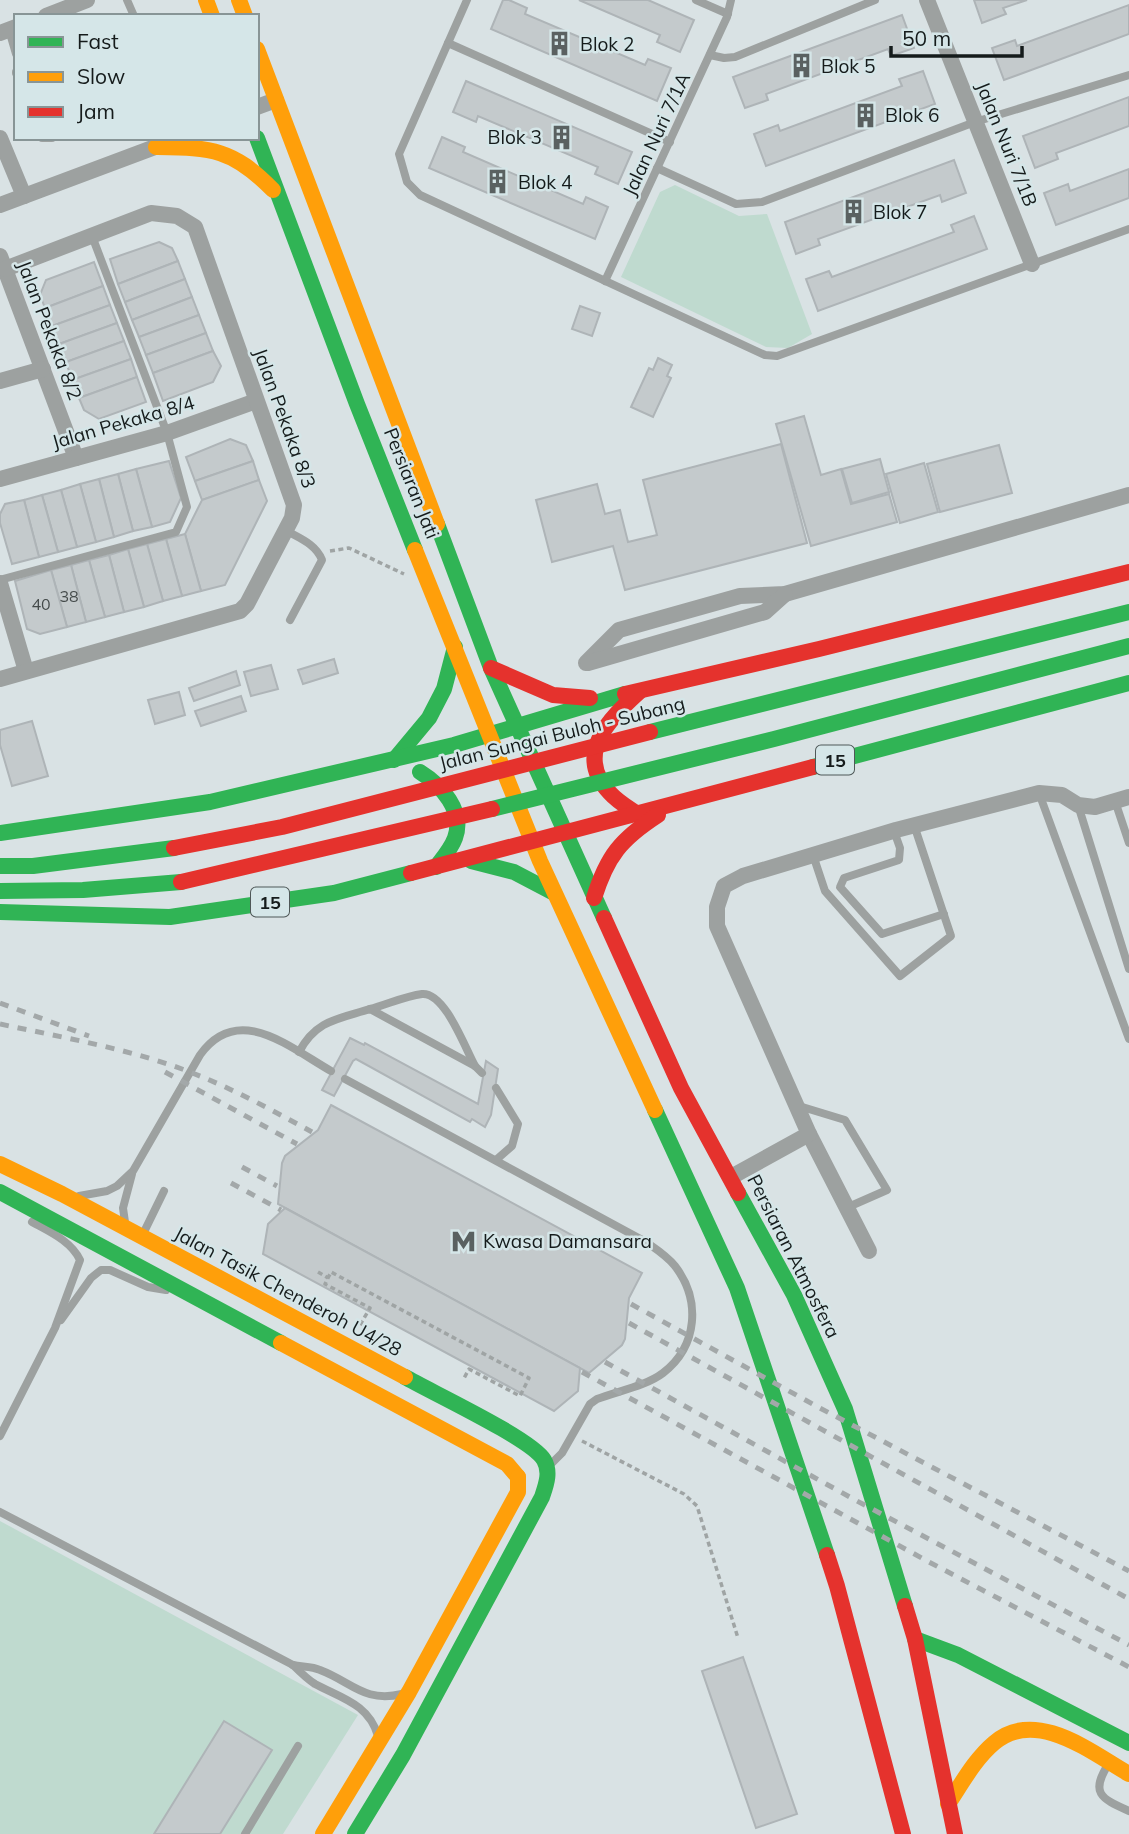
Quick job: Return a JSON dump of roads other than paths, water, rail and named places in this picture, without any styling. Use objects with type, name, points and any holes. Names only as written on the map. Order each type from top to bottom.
[{"type":"main road","name":"Persiaran Jati","points":[[259,54],[491,668],[516,725]]},
{"type":"main road","name":"Persiaran Jati","points":[[258,140],[357,404],[533,841]]},
{"type":"main road","points":[[159,143],[209,148],[237,157],[282,201]]},
{"type":"main road","name":"Jalan Sungai Buloh - Subang","points":[[0,833],[209,802],[394,760],[604,699],[1129,572]]},
{"type":"main road","name":"Jalan Sungai Buloh - Subang","points":[[0,866],[33,866],[174,848],[282,827],[1129,612]]},
{"type":"main road","points":[[0,891],[83,890],[194,879],[889,710],[1129,646]]},
{"type":"main road","points":[[436,867],[450,846],[457,828],[452,803],[430,777],[394,760],[429,718],[444,689],[455,647]]},
{"type":"main road","name":"Jalan Sungai Buloh - Subang","points":[[491,668],[553,695],[604,699]]},
{"type":"main road","name":"15","points":[[0,912],[170,917],[334,893],[1129,683]]},
{"type":"main road","points":[[636,813],[609,792],[597,774],[596,751],[601,732],[619,710],[642,690]]},
{"type":"main road","name":"Persiaran Atmosfera","points":[[516,725],[681,1088],[793,1295],[845,1409],[915,1639],[956,1834]]},
{"type":"main road","points":[[594,898],[603,867],[618,843],[682,800]]},
{"type":"main road","points":[[533,841],[554,893],[737,1288],[837,1586],[903,1834]]},
{"type":"main road","points":[[462,860],[500,865],[522,874],[554,893]]},
{"type":"main road","name":"Jalan Tasik Chenderoh U4/28","points":[[0,1164],[136,1233],[527,1443],[543,1457],[548,1466]]},
{"type":"main road","points":[[0,1192],[507,1464],[519,1477]]},
{"type":"main road","points":[[355,1834],[403,1755],[542,1497],[549,1474],[548,1466],[519,1477]]},
{"type":"main road","points":[[323,1834],[409,1692],[517,1492],[519,1477]]},
{"type":"main road","points":[[915,1639],[958,1655],[1129,1743]]},
{"type":"main road","points":[[948,1804],[997,1740],[1017,1730],[1039,1730],[1062,1736],[1129,1774]]},
{"type":"main road","points":[[379,1742],[403,1755]]},
{"type":"street","name":"Jalan Nuri 7/1B","points":[[927,0],[1032,264]]},
{"type":"street","points":[[53,11],[77,2]]},
{"type":"street","points":[[259,106],[276,100]]},
{"type":"street","points":[[0,138],[24,196]]},
{"type":"street","points":[[0,205],[159,143]]},
{"type":"street","name":"Jalan Pekaka 8/3","points":[[0,679],[240,611],[247,604],[292,518],[294,505],[195,228],[177,215],[151,213],[92,236],[3,262]]},
{"type":"street","name":"Jalan Pekaka 8/2","points":[[3,262],[76,458]]},
{"type":"street","points":[[0,381],[43,369]]},
{"type":"street","name":"Jalan Pekaka 8/4","points":[[0,479],[167,433],[256,401]]},
{"type":"street","points":[[785,594],[765,612],[586,663],[619,630],[740,596],[785,594],[1129,495]]},
{"type":"street","points":[[0,581],[26,671]]},
{"type":"street","points":[[869,1251],[809,1134],[717,926],[717,907],[724,886],[743,876],[914,825],[1040,793],[1062,795],[1078,805],[1094,807],[1122,799]]},
{"type":"street","points":[[731,1177],[809,1134]]},
{"type":"lane","points":[[467,0],[399,154],[407,182],[420,195],[765,355],[777,356],[1129,229]]},
{"type":"lane","points":[[696,0],[728,14]]},
{"type":"lane","name":"Jalan Nuri 7/1A","points":[[605,281],[710,55],[728,14],[731,0]]},
{"type":"lane","points":[[710,55],[735,57],[875,0]]},
{"type":"lane","points":[[5,30],[14,50]]},
{"type":"lane","points":[[448,43],[670,142]]},
{"type":"lane","points":[[657,168],[736,204],[762,202],[975,122],[1129,75]]},
{"type":"lane","points":[[0,581],[176,532],[187,507],[167,433],[92,236]]},
{"type":"lane","points":[[285,530],[311,545],[322,560],[290,620]]},
{"type":"lane","points":[[1040,793],[1129,1038]]},
{"type":"lane","points":[[1122,799],[1129,843]]},
{"type":"lane","points":[[1078,805],[1129,969]]},
{"type":"lane","points":[[813,855],[825,891],[900,976],[951,936],[914,825]]},
{"type":"lane","points":[[894,831],[900,848],[899,860],[844,878],[840,887],[882,934],[944,914]]},
{"type":"lane","points":[[299,1052],[312,1032],[320,1026],[421,994],[433,996],[443,1004],[475,1066]]},
{"type":"lane","points":[[370,1009],[475,1066],[482,1073]]},
{"type":"lane","points":[[164,1191],[136,1233],[122,1214],[133,1171],[200,1055],[218,1037],[233,1029],[253,1030],[331,1071]]},
{"type":"lane","points":[[345,1079],[646,1242],[673,1264],[683,1277],[690,1293],[693,1314],[693,1328],[686,1349],[675,1362],[650,1380],[597,1399],[585,1410],[558,1459],[548,1466]]},
{"type":"lane","points":[[496,1088],[518,1124],[512,1146],[496,1160]]},
{"type":"lane","points":[[796,1105],[845,1119],[887,1190],[846,1208]]},
{"type":"lane","points":[[62,1194],[85,1196],[107,1192],[133,1171]]},
{"type":"lane","points":[[0,1436],[55,1328],[80,1260],[76,1251],[66,1242],[27,1219],[16,1199]]},
{"type":"lane","points":[[55,1328],[91,1278],[101,1270],[110,1270],[148,1287],[162,1290],[180,1289]]},
{"type":"lane","points":[[0,1512],[293,1665],[312,1682],[352,1702],[368,1714],[376,1728],[379,1742]]},
{"type":"lane","points":[[293,1665],[319,1669],[370,1695],[385,1698],[409,1692]]},
{"type":"lane","points":[[244,1834],[298,1746]]},
{"type":"lane","points":[[1109,1763],[1099,1779],[1098,1788],[1104,1797],[1129,1811]]},
{"type":"railway","points":[[0,1003],[89,1036]]},
{"type":"railway","points":[[0,1024],[115,1049],[182,1069],[232,1090],[312,1132]]},
{"type":"railway","points":[[165,1072],[297,1144]]},
{"type":"railway","points":[[242,1167],[277,1186]]},
{"type":"railway","points":[[231,1183],[281,1210]]},
{"type":"railway","points":[[631,1304],[818,1407],[1129,1571]]},
{"type":"railway","points":[[629,1323],[1129,1599]]},
{"type":"railway","points":[[605,1362],[857,1501],[1129,1645]]},
{"type":"railway","points":[[582,1372],[929,1562],[1129,1667]]},
{"type":"place","name":"Blok 2","points":[[560,44]]},
{"type":"place","name":"Blok 5","points":[[801,66]]},
{"type":"place","name":"Blok 6","points":[[865,115]]},
{"type":"place","name":"Blok 3","points":[[562,137]]},
{"type":"place","name":"Blok 4","points":[[498,182]]},
{"type":"place","name":"Blok 7","points":[[853,212]]},
{"type":"place","name":"Kwasa Damansara","points":[[463,1241]]}]
